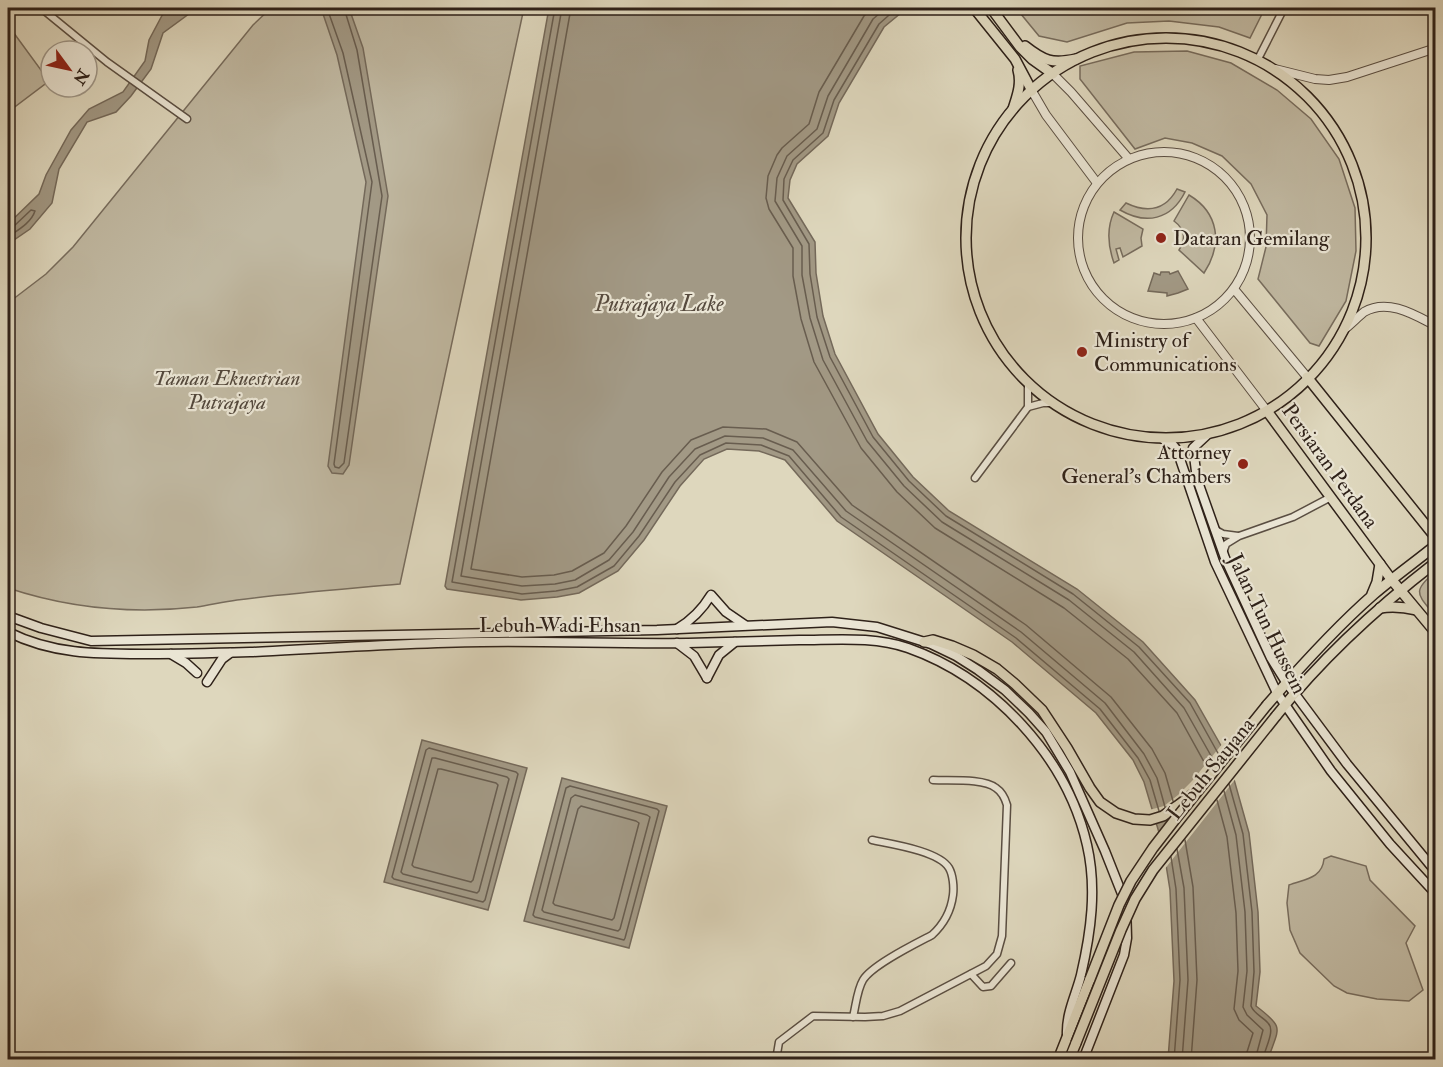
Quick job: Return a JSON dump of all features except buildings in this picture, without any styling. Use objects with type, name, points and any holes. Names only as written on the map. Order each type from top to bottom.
[{"type":"main road","points":[[974,8],[1015,59],[1032,91]]},
{"type":"main road","points":[[991,8],[1020,47],[1053,74]]},
{"type":"main road","points":[[1012,35],[1046,60],[1060,63],[1088,57]]},
{"type":"main road","points":[[1177,39],[1217,43],[1258,58],[1275,69],[1305,96],[1335,133],[1359,174],[1368,201],[1372,225],[1370,250],[1361,287],[1346,327],[1307,376],[1267,411],[1247,422],[1208,434],[1163,439],[1128,435],[1102,428],[1080,418],[1040,393],[1003,356],[983,325],[972,288],[965,250],[969,200],[980,161],[995,135],[1032,91],[1053,74],[1088,57],[1133,42],[1177,39]]},
{"type":"main road","points":[[1013,112],[1020,87],[1015,59]]},
{"type":"main road","name":"Persiaran Perdana","points":[[1307,376],[1432,529],[1436,538]]},
{"type":"main road","name":"Persiaran Perdana","points":[[1267,411],[1391,579],[1436,633]]},
{"type":"main road","name":"Jalan Tun Hussein","points":[[1208,434],[1193,448],[1197,479],[1223,553],[1271,658],[1347,765],[1436,872]]},
{"type":"main road","name":"Jalan Tun Hussein","points":[[1163,439],[1177,450],[1215,562],[1277,693],[1330,771],[1390,844],[1436,894]]},
{"type":"main road","name":"Lebuh Saujana","points":[[1058,1059],[1085,979],[1119,905],[1153,848],[1286,682],[1350,616],[1391,579],[1436,545]]},
{"type":"main road","name":"Lebuh Saujana","points":[[1069,1059],[1121,930],[1135,899],[1154,870],[1295,694],[1351,635],[1400,590],[1436,562]]},
{"type":"main road","points":[[1371,597],[1377,582],[1380,564]]},
{"type":"main road","points":[[677,629],[695,617],[711,595],[726,612],[747,626]]},
{"type":"main road","points":[[1380,608],[1391,606],[1416,610]]},
{"type":"main road","name":"Lebuh Wadi Ehsan","points":[[8,616],[41,628],[91,641],[677,629],[832,622],[877,627],[924,642],[956,657],[1005,690],[1046,732],[1070,772],[1118,884],[1125,904],[1127,920],[1124,954],[1083,1059]]},
{"type":"main road","name":"Lebuh Wadi Ehsan","points":[[8,632],[45,646],[90,654],[230,653],[480,642],[677,643],[840,639],[882,641],[905,647],[952,668],[976,683],[999,702],[1021,723],[1047,756],[1062,780],[1079,818],[1087,844],[1093,878],[1092,918],[1085,979]]},
{"type":"main road","points":[[924,642],[933,640],[962,650],[997,669],[1008,678],[1042,710],[1100,802],[1116,813],[1134,819],[1150,820],[1163,816],[1199,788]]},
{"type":"main road","points":[[677,643],[694,656],[707,678],[719,655],[735,642]]},
{"type":"main road","points":[[207,682],[222,659],[230,653]]},
{"type":"main road","points":[[170,654],[186,663],[197,673]]},
{"type":"street","points":[[41,8],[107,62],[187,119]]},
{"type":"street","points":[[1258,58],[1284,8]]},
{"type":"street","points":[[1275,69],[1315,79],[1329,80],[1347,77],[1436,48]]},
{"type":"street","points":[[1053,74],[1129,159]]},
{"type":"street","points":[[1032,91],[1046,115],[1097,183]]},
{"type":"street","points":[[1166,151],[1184,153],[1202,159],[1218,170],[1232,183],[1242,199],[1251,235],[1244,272],[1234,289],[1217,306],[1196,318],[1179,323],[1162,325],[1144,322],[1128,317],[1113,308],[1089,282],[1078,249],[1081,214],[1097,183],[1112,169],[1129,159],[1147,153],[1166,151]]},
{"type":"street","name":"Persiaran Perdana","points":[[1234,289],[1307,376]]},
{"type":"street","points":[[1346,327],[1366,312],[1378,307],[1398,308],[1436,326]]},
{"type":"street","name":"Persiaran Perdana","points":[[1196,318],[1267,411]]},
{"type":"street","points":[[975,478],[1028,407],[1028,382]]},
{"type":"street","points":[[1028,407],[1054,403]]},
{"type":"street","points":[[1223,553],[1226,544],[1239,536],[1293,517],[1331,497]]},
{"type":"street","points":[[1215,529],[1228,535],[1239,536]]},
{"type":"street","points":[[776,1059],[779,1042],[813,1016],[883,1016],[900,1011],[986,966],[997,954],[1002,936],[1007,805],[1004,796],[990,784],[933,780]]},
{"type":"street","points":[[854,1017],[863,979],[871,970],[932,935],[946,919],[953,893],[949,868],[941,860],[930,854],[872,840]]},
{"type":"street","points":[[970,974],[982,987],[991,986],[1011,963]]},
{"type":"green space","name":"Taman Ekuestrian Putrajaya","points":[[271,8],[524,8],[400,584],[298,593],[197,607],[149,610],[78,605],[8,588],[8,303],[46,274],[73,247],[253,25]]},
{"type":"green space","points":[[1016,8],[1265,8],[1250,38],[1219,27],[1169,21],[1127,23],[1067,42],[1039,36]]},
{"type":"green space","points":[[8,25],[39,67],[39,89],[8,112]]},
{"type":"green space","points":[[1187,51],[1231,63],[1277,90],[1311,119],[1339,159],[1355,208],[1356,251],[1346,301],[1319,346],[1310,343],[1258,279],[1266,247],[1267,215],[1251,184],[1222,156],[1192,143],[1165,138],[1135,149],[1080,79],[1080,66],[1134,52]]},
{"type":"green space","points":[[1177,189],[1185,192],[1179,201],[1173,209],[1157,217],[1139,217],[1120,210],[1126,203],[1148,209],[1161,206]]},
{"type":"green space","points":[[1189,195],[1207,211],[1215,230],[1214,251],[1204,273],[1179,250],[1183,242],[1183,234],[1174,221]]},
{"type":"green space","points":[[1114,212],[1143,229],[1142,246],[1123,257],[1120,248],[1116,249],[1119,260],[1114,263],[1109,238]]},
{"type":"green space","points":[[1435,572],[1435,616],[1421,598],[1420,589],[1422,584]]},
{"type":"green space","points":[[1331,856],[1366,866],[1370,880],[1415,926],[1406,943],[1423,990],[1409,1001],[1377,999],[1347,993],[1334,986],[1300,953],[1290,930],[1287,903],[1289,885],[1316,874],[1323,866],[1324,859]]},
{"type":"water","points":[[166,8],[197,8],[163,33],[151,69],[116,112],[87,122],[59,169],[52,203],[30,229],[8,244],[8,224],[39,194],[46,175],[71,130],[89,109],[123,92],[145,61],[149,40]]},
{"type":"water","points":[[321,8],[349,8],[363,48],[388,196],[349,465],[343,474],[332,473],[328,466],[366,182],[337,55]]},
{"type":"water","name":"Putrajaya Lake","points":[[549,8],[907,8],[884,27],[839,103],[828,136],[797,164],[790,180],[788,198],[815,242],[816,273],[823,316],[835,354],[878,434],[913,477],[949,511],[1077,589],[1143,642],[1195,700],[1228,758],[1249,833],[1258,912],[1260,972],[1256,1006],[1272,1019],[1277,1029],[1268,1059],[1168,1059],[1174,981],[1170,890],[1163,846],[1144,782],[1133,760],[1096,713],[1012,642],[837,521],[785,460],[759,451],[727,449],[704,459],[680,486],[644,540],[618,571],[579,593],[521,600],[447,589],[445,586]]},
{"type":"water","points":[[1178,271],[1188,289],[1167,296],[1167,293],[1148,291],[1154,273],[1160,275],[1161,272],[1170,274]]},
{"type":"water","points":[[422,740],[527,768],[488,910],[384,882]]},
{"type":"water","points":[[562,778],[667,806],[629,948],[524,921]]},
{"type":"pier","points":[[1223,743],[1231,756],[1237,777],[1164,870],[1157,836],[1168,823],[1167,819],[1153,824],[1149,810],[1164,806],[1178,795]]},
{"type":"place","name":"Dataran Gemilang","points":[[1161,238]]},
{"type":"place","name":"Ministry of Communications","points":[[1082,352]]},
{"type":"place","name":"Attorney General’s Chambers","points":[[1243,464]]}]
